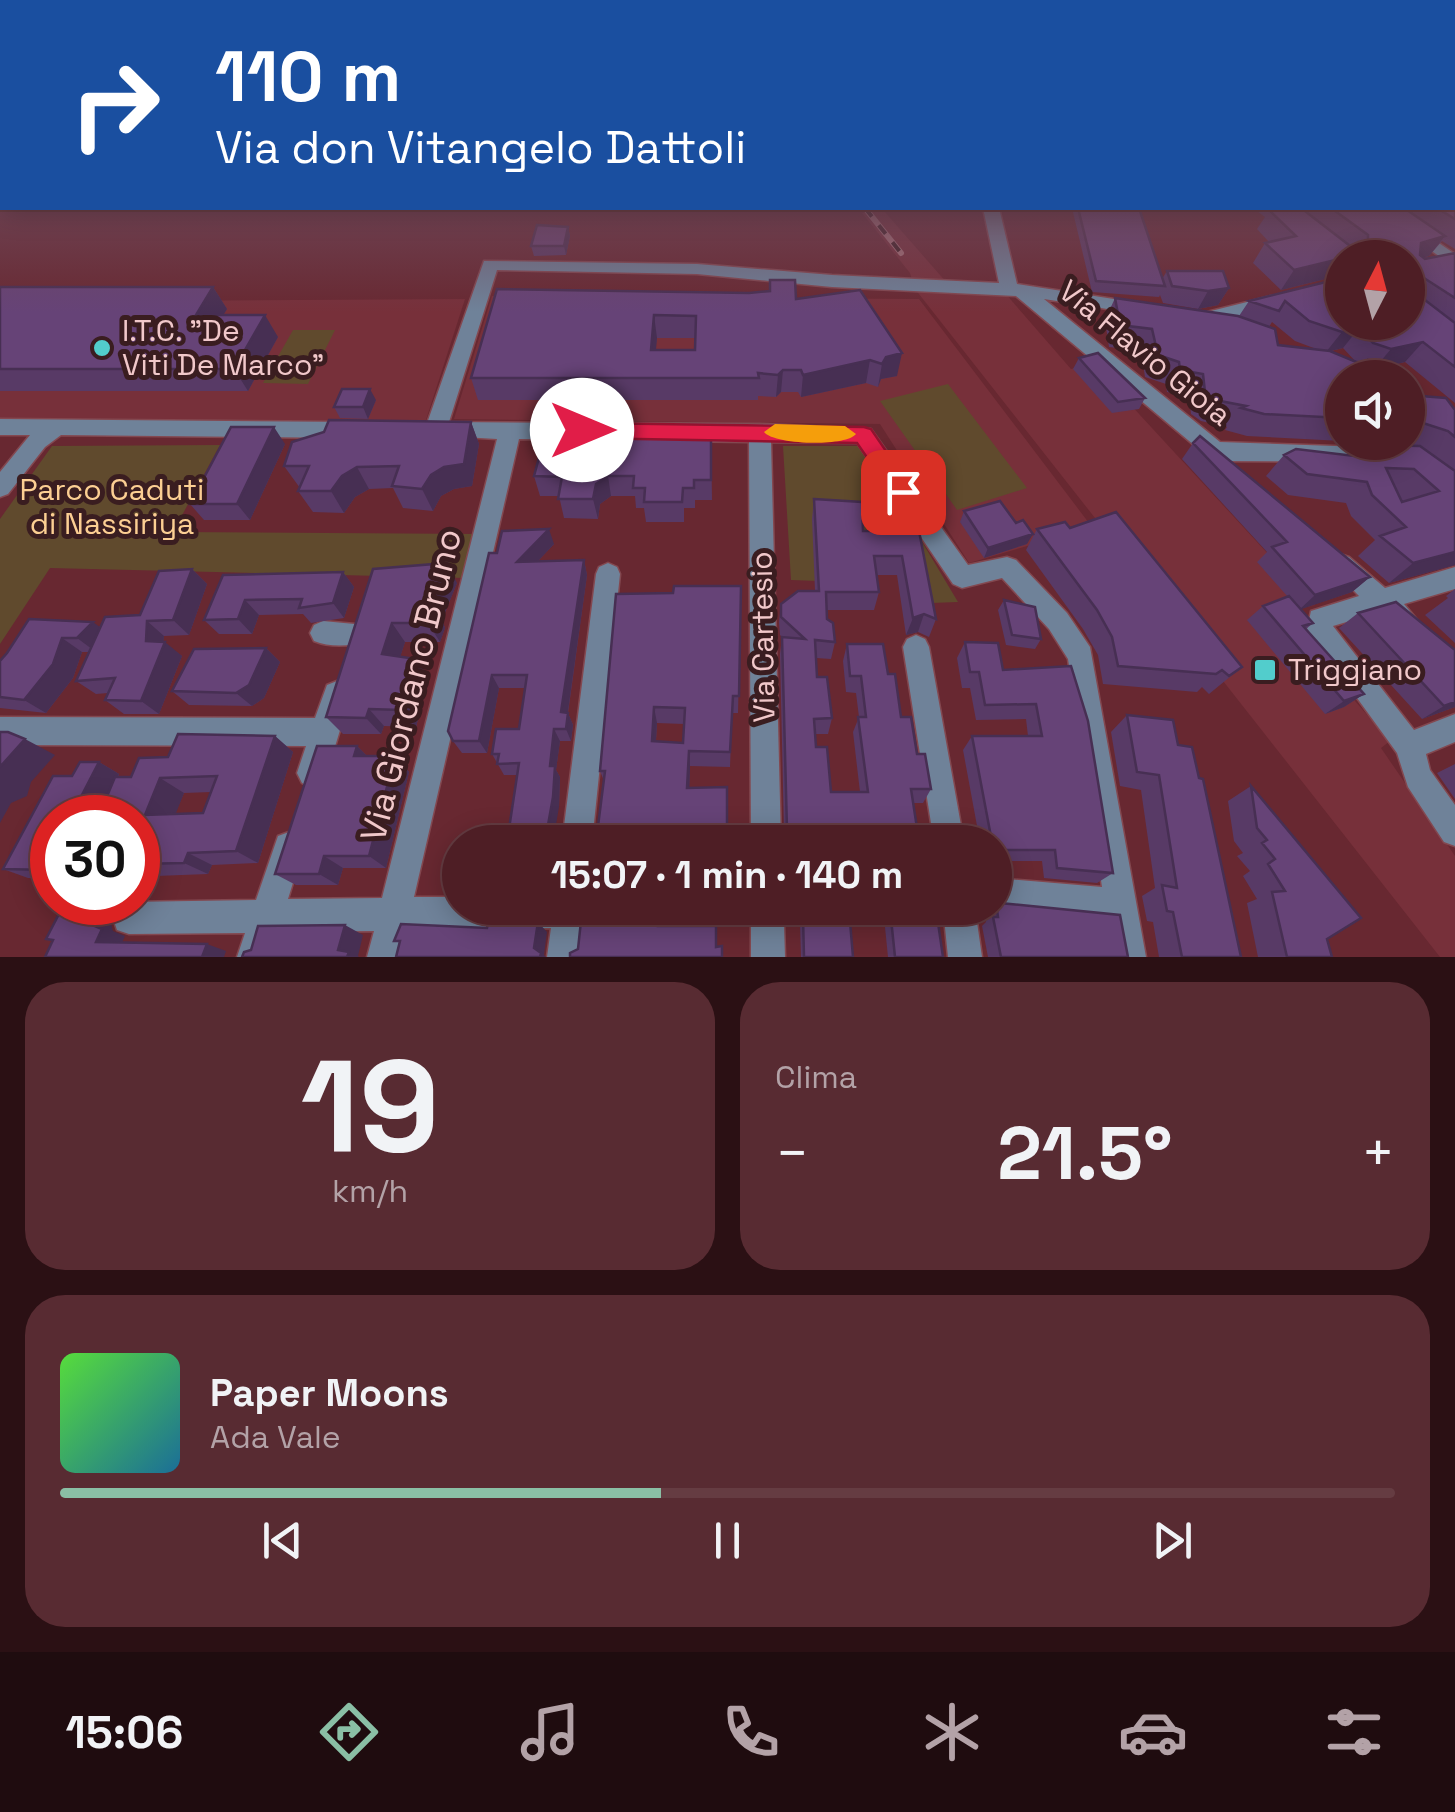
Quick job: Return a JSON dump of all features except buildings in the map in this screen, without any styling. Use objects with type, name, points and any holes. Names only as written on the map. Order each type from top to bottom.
[{"type":"street","points":[[996,223],[1015,289]]},
{"type":"street","points":[[1399,223],[1454,260]]},
{"type":"street","points":[[1425,267],[1454,260]]},
{"type":"street","points":[[1129,957],[1084,666],[1058,621],[1007,567],[962,577],[864,435],[427,430],[490,265],[698,269],[832,281],[1015,289],[1151,310]]},
{"type":"street","name":"Via Flavio Gioia","points":[[1015,289],[1243,475]]},
{"type":"street","points":[[1237,331],[1194,317],[1290,298]]},
{"type":"street","points":[[0,427],[380,430]]},
{"type":"street","points":[[0,488],[37,441],[54,429]]},
{"type":"street","name":"Via Giordano Bruno","points":[[384,957],[510,430]]},
{"type":"street","name":"Via Cartesio","points":[[760,432],[766,825]]},
{"type":"street","points":[[1215,450],[1401,456],[1415,462]]},
{"type":"street","points":[[1326,551],[1426,638]]},
{"type":"street","points":[[580,825],[608,574]]},
{"type":"street","points":[[1455,578],[1320,619],[1320,629],[1409,746],[1418,777],[1455,830]]},
{"type":"street","points":[[254,957],[365,605]]},
{"type":"street","points":[[323,632],[356,633]]},
{"type":"street","points":[[916,647],[946,825]]},
{"type":"street","points":[[1409,746],[1455,728]]},
{"type":"street","points":[[0,731],[325,732]]},
{"type":"street","points":[[1012,895],[1120,905]]},
{"type":"street","points":[[160,918],[442,911]]},
{"type":"street","points":[[564,957],[568,925]]},
{"type":"street","points":[[768,957],[773,925]]},
{"type":"street","points":[[961,925],[965,957]]},
{"type":"shaded area","points":[[870,223],[894,223],[947,283],[1005,293],[1071,369],[1093,364],[1315,605],[1279,614],[1390,741],[1381,748],[1455,856],[1455,957],[1440,957],[915,289],[910,273]]},
{"type":"shaded area","points":[[492,296],[919,299],[1092,527],[969,563],[880,424],[454,419]]},
{"type":"shaded area","points":[[465,299],[426,420],[0,421],[0,302]]},
{"type":"green space","points":[[293,330],[335,330],[308,384],[263,383]]},
{"type":"green space","points":[[948,384],[1027,488],[957,510],[880,401]]},
{"type":"green space","name":"Parco Caduti di Nassiriya","points":[[220,445],[173,532],[478,534],[467,578],[50,568],[0,644],[0,519],[52,446]]},
{"type":"green space","points":[[783,446],[865,446],[958,602],[931,603],[871,549],[875,583],[791,580]]},
{"type":"railway","points":[[877,223],[901,253]]},
{"type":"slow traffic","points":[[775,432],[845,434]]},
{"type":"place","name":"I.T.C. \"De Viti De Marco\"","points":[[102,348]]},
{"type":"place","name":"Triggiano","points":[[1265,670]]},
{"type":"route","points":[[582,430],[864,435],[903,492]]}]
